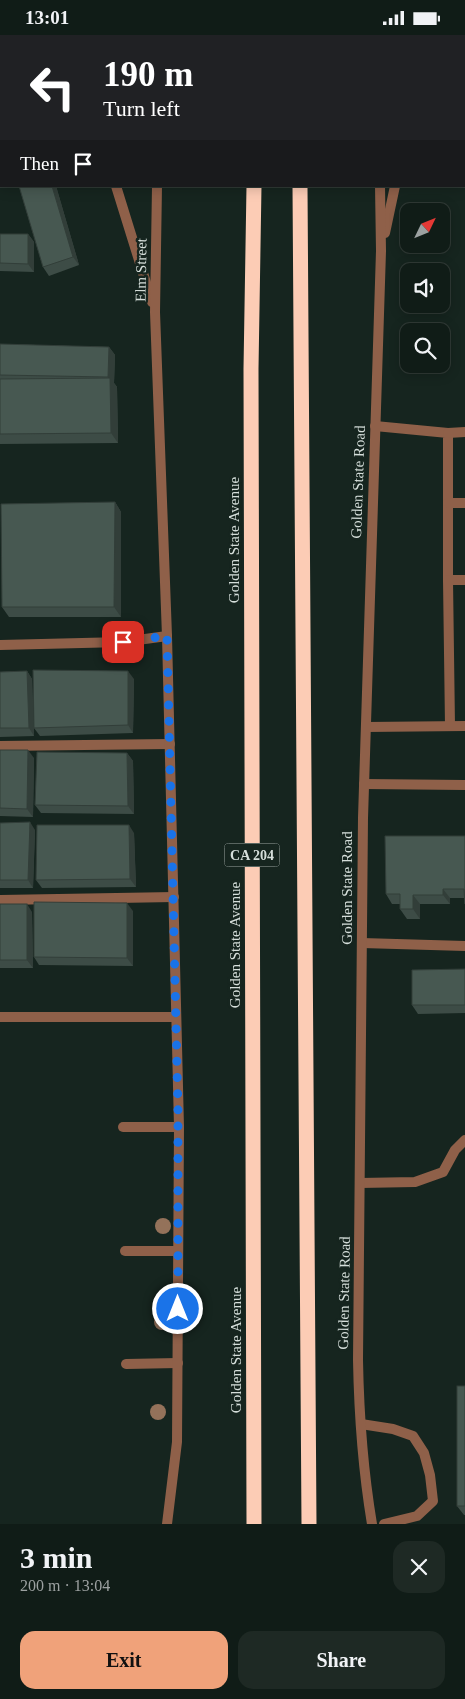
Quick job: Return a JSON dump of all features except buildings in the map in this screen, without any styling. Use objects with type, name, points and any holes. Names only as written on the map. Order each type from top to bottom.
[{"type":"highway","name":"Golden State Avenue","points":[[254,187],[251,369],[254,1524]]},
{"type":"highway","points":[[300,187],[309,1524]]},
{"type":"street","name":"Elm Street","points":[[116,187],[155,312]]},
{"type":"street","name":"Elm Street","points":[[155,312],[157,187]]},
{"type":"street","name":"Golden State Road","points":[[372,1524],[365,1483],[360,1424],[358,1360],[364,784],[381,251],[380,187]]},
{"type":"street","name":"Golden State Road","points":[[381,251],[394,187]]},
{"type":"street","points":[[155,312],[167,636],[179,1127],[177,1441],[167,1524]]},
{"type":"street","points":[[375,426],[448,433],[465,432]]},
{"type":"street","points":[[448,433],[450,726]]},
{"type":"street","points":[[448,503],[465,503]]},
{"type":"street","points":[[448,580],[465,580]]},
{"type":"street","points":[[0,645],[123,642],[167,636]]},
{"type":"street","points":[[366,727],[465,726]]},
{"type":"street","points":[[0,746],[170,744]]},
{"type":"street","points":[[364,784],[465,785]]},
{"type":"street","points":[[0,900],[174,897]]},
{"type":"street","points":[[362,943],[465,945]]},
{"type":"street","points":[[0,1017],[176,1017]]},
{"type":"street","points":[[124,1127],[179,1127]]},
{"type":"street","points":[[360,1183],[415,1182],[443,1172],[455,1150],[465,1140]]},
{"type":"street","points":[[125,1251],[178,1251]]},
{"type":"street","points":[[126,1364],[178,1363]]},
{"type":"street","points":[[360,1424],[393,1429],[414,1436],[424,1453],[430,1475],[433,1501],[417,1516],[384,1524]]},
{"type":"route","points":[[123,642],[167,636],[178,1109],[178,1309]]}]
